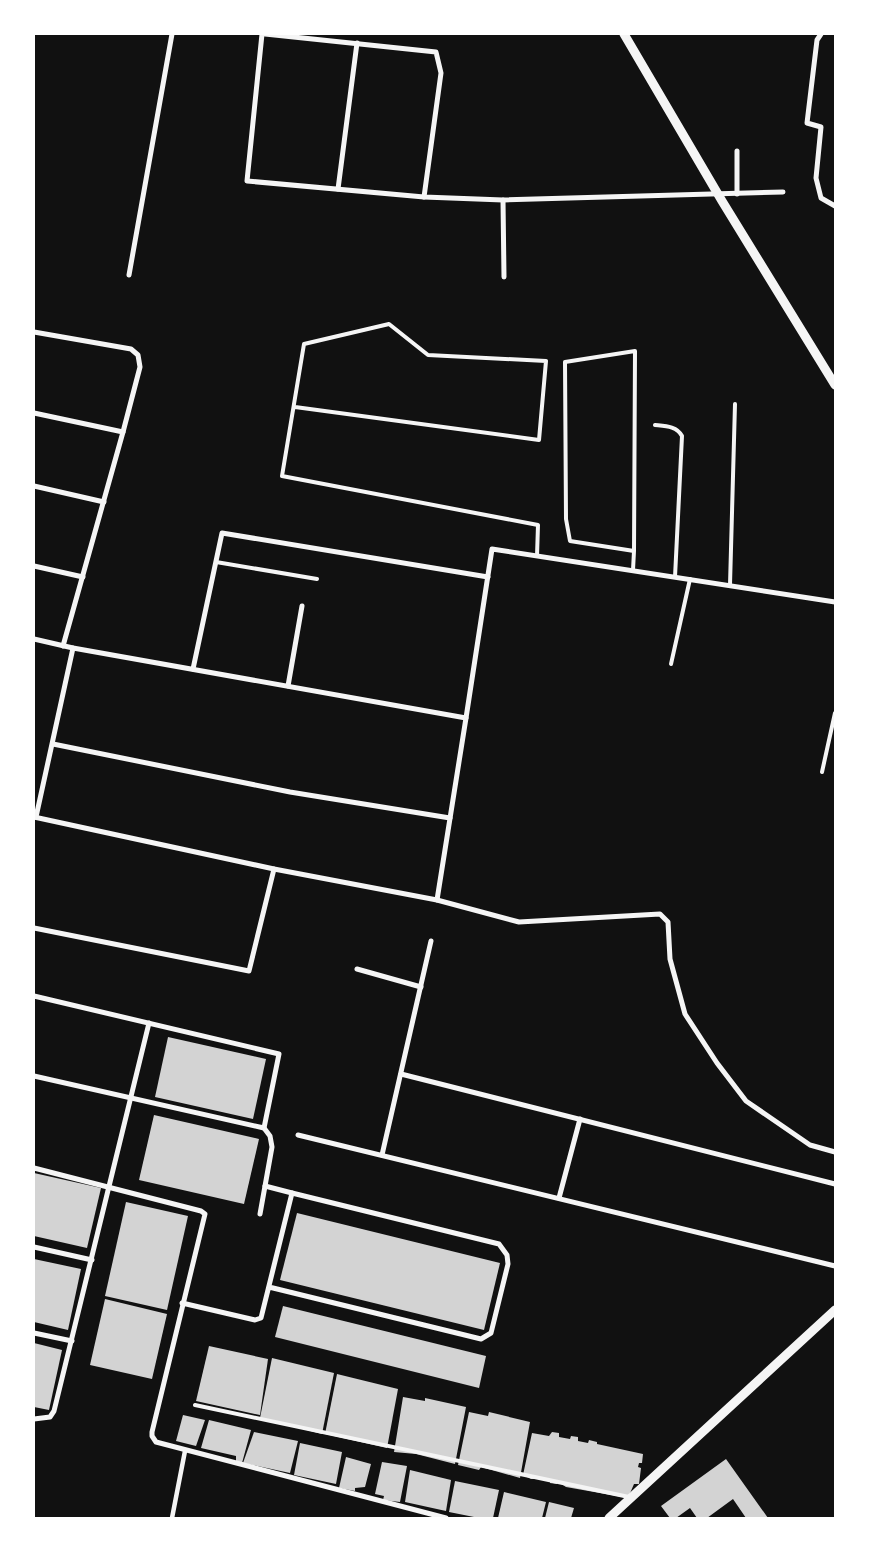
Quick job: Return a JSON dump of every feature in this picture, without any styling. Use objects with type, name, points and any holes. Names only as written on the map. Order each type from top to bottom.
[{"type":"street","points":[[129,275],[172,34]]},
{"type":"street","points":[[424,197],[441,73],[436,52],[264,34],[247,181],[424,197],[503,200],[783,192]]},
{"type":"street","points":[[821,34],[817,40],[807,123],[821,127],[816,178],[821,198],[835,206]]},
{"type":"street","points":[[627,35],[718,195],[835,384]]},
{"type":"street","points":[[338,189],[357,43]]},
{"type":"street","points":[[737,151],[737,194]]},
{"type":"street","points":[[503,200],[504,277]]},
{"type":"street","points":[[34,332],[131,349],[138,355],[140,367],[63,646]]},
{"type":"street","points":[[34,413],[123,432]]},
{"type":"street","points":[[34,486],[104,502]]},
{"type":"street","points":[[193,669],[222,533],[488,577]]},
{"type":"street","points":[[437,900],[492,548],[835,602]]},
{"type":"street","points":[[34,566],[83,577]]},
{"type":"street","points":[[288,686],[302,606]]},
{"type":"street","points":[[34,639],[73,648],[466,718]]},
{"type":"street","points":[[73,648],[53,744],[35,817],[274,869],[437,900],[519,922],[660,914],[668,922],[670,959],[685,1014],[717,1063],[746,1101],[810,1144],[835,1152]]},
{"type":"street","points":[[53,744],[290,792],[450,818]]},
{"type":"street","points":[[34,928],[249,971],[274,869]]},
{"type":"street","points":[[382,1155],[431,941]]},
{"type":"street","points":[[357,969],[421,987]]},
{"type":"street","points":[[34,996],[279,1054],[264,1128]]},
{"type":"street","points":[[34,1419],[50,1417],[54,1411],[149,1023]]},
{"type":"street","points":[[400,1074],[835,1184]]},
{"type":"street","points":[[34,1076],[264,1128],[270,1136],[272,1147],[260,1214]]},
{"type":"street","points":[[560,1198],[580,1119]]},
{"type":"street","points":[[298,1135],[835,1266]]},
{"type":"street","points":[[34,1168],[202,1210],[205,1214],[182,1303],[152,1436],[156,1442],[446,1518]]},
{"type":"street","points":[[265,1186],[499,1244],[507,1255],[508,1264],[491,1333],[481,1339],[269,1287]]},
{"type":"street","points":[[182,1303],[258,1320],[262,1315],[292,1193]]},
{"type":"street","points":[[34,1247],[92,1260]]},
{"type":"street","points":[[609,1518],[835,1310]]},
{"type":"street","points":[[34,1333],[72,1341]]},
{"type":"street","points":[[172,1518],[185,1451]]},
{"type":"lane","points":[[295,407],[539,440],[546,361],[428,355],[389,324],[304,344],[282,476],[538,525],[537,556]]},
{"type":"lane","points":[[634,550],[570,541],[566,519],[565,362],[635,351],[634,570]]},
{"type":"lane","points":[[730,585],[735,404]]},
{"type":"lane","points":[[655,425],[670,427],[679,431],[682,436],[675,577]]},
{"type":"lane","points":[[216,562],[317,579]]},
{"type":"lane","points":[[672,664],[690,579]]},
{"type":"lane","points":[[822,772],[835,713]]},
{"type":"lane","points":[[195,1405],[632,1498]]},
{"type":"building","points":[[168,1037],[266,1059],[253,1119],[155,1097]]},
{"type":"building","points":[[154,1115],[259,1139],[244,1204],[139,1180]]},
{"type":"building","points":[[34,1173],[101,1188],[87,1248],[34,1236]]},
{"type":"building","points":[[126,1202],[188,1216],[167,1310],[105,1296]]},
{"type":"building","points":[[297,1213],[500,1263],[484,1330],[280,1280]]},
{"type":"building","points":[[34,1259],[81,1269],[68,1330],[34,1322]]},
{"type":"building","points":[[105,1299],[167,1314],[152,1379],[90,1365]]},
{"type":"building","points":[[283,1306],[486,1356],[479,1388],[275,1337]]},
{"type":"building","points":[[34,1343],[62,1350],[49,1410],[34,1407]]},
{"type":"building","points":[[209,1346],[268,1359],[260,1415],[196,1401]]},
{"type":"building","points":[[272,1358],[334,1373],[322,1434],[260,1418]]},
{"type":"building","points":[[337,1374],[398,1389],[387,1448],[325,1434]]},
{"type":"building","points":[[403,1397],[425,1401],[425,1398],[466,1407],[455,1464],[416,1454],[394,1452]]},
{"type":"building","points":[[469,1412],[488,1416],[489,1412],[530,1422],[520,1478],[481,1467],[479,1470],[458,1465]]},
{"type":"building","points":[[183,1415],[205,1420],[196,1446],[176,1441]]},
{"type":"building","points":[[209,1420],[251,1430],[242,1463],[236,1461],[236,1456],[201,1448]]},
{"type":"building","points":[[254,1432],[298,1441],[290,1473],[243,1463]]},
{"type":"building","points":[[552,1432],[559,1433],[559,1437],[570,1439],[571,1436],[578,1437],[578,1441],[588,1443],[589,1440],[597,1442],[597,1444],[643,1454],[642,1463],[639,1463],[638,1467],[641,1468],[639,1484],[634,1484],[628,1498],[566,1487],[557,1481],[557,1484],[550,1483],[550,1481],[536,1477],[536,1479],[531,1479],[523,1475],[532,1433],[549,1436]]},
{"type":"building","points":[[300,1443],[342,1452],[336,1484],[294,1475]]},
{"type":"building","points":[[346,1457],[371,1464],[365,1487],[355,1488],[355,1491],[339,1488]]},
{"type":"building","points":[[726,1459],[768,1518],[746,1518],[733,1499],[707,1518],[697,1518],[690,1508],[676,1518],[670,1518],[661,1506]]},
{"type":"building","points":[[382,1462],[407,1466],[400,1502],[383,1500],[384,1496],[375,1494]]},
{"type":"building","points":[[410,1470],[451,1480],[446,1511],[405,1502]]},
{"type":"building","points":[[455,1481],[499,1490],[493,1518],[479,1518],[449,1512]]},
{"type":"building","points":[[504,1492],[546,1502],[542,1518],[498,1518]]},
{"type":"building","points":[[549,1502],[574,1508],[571,1518],[545,1518]]}]
